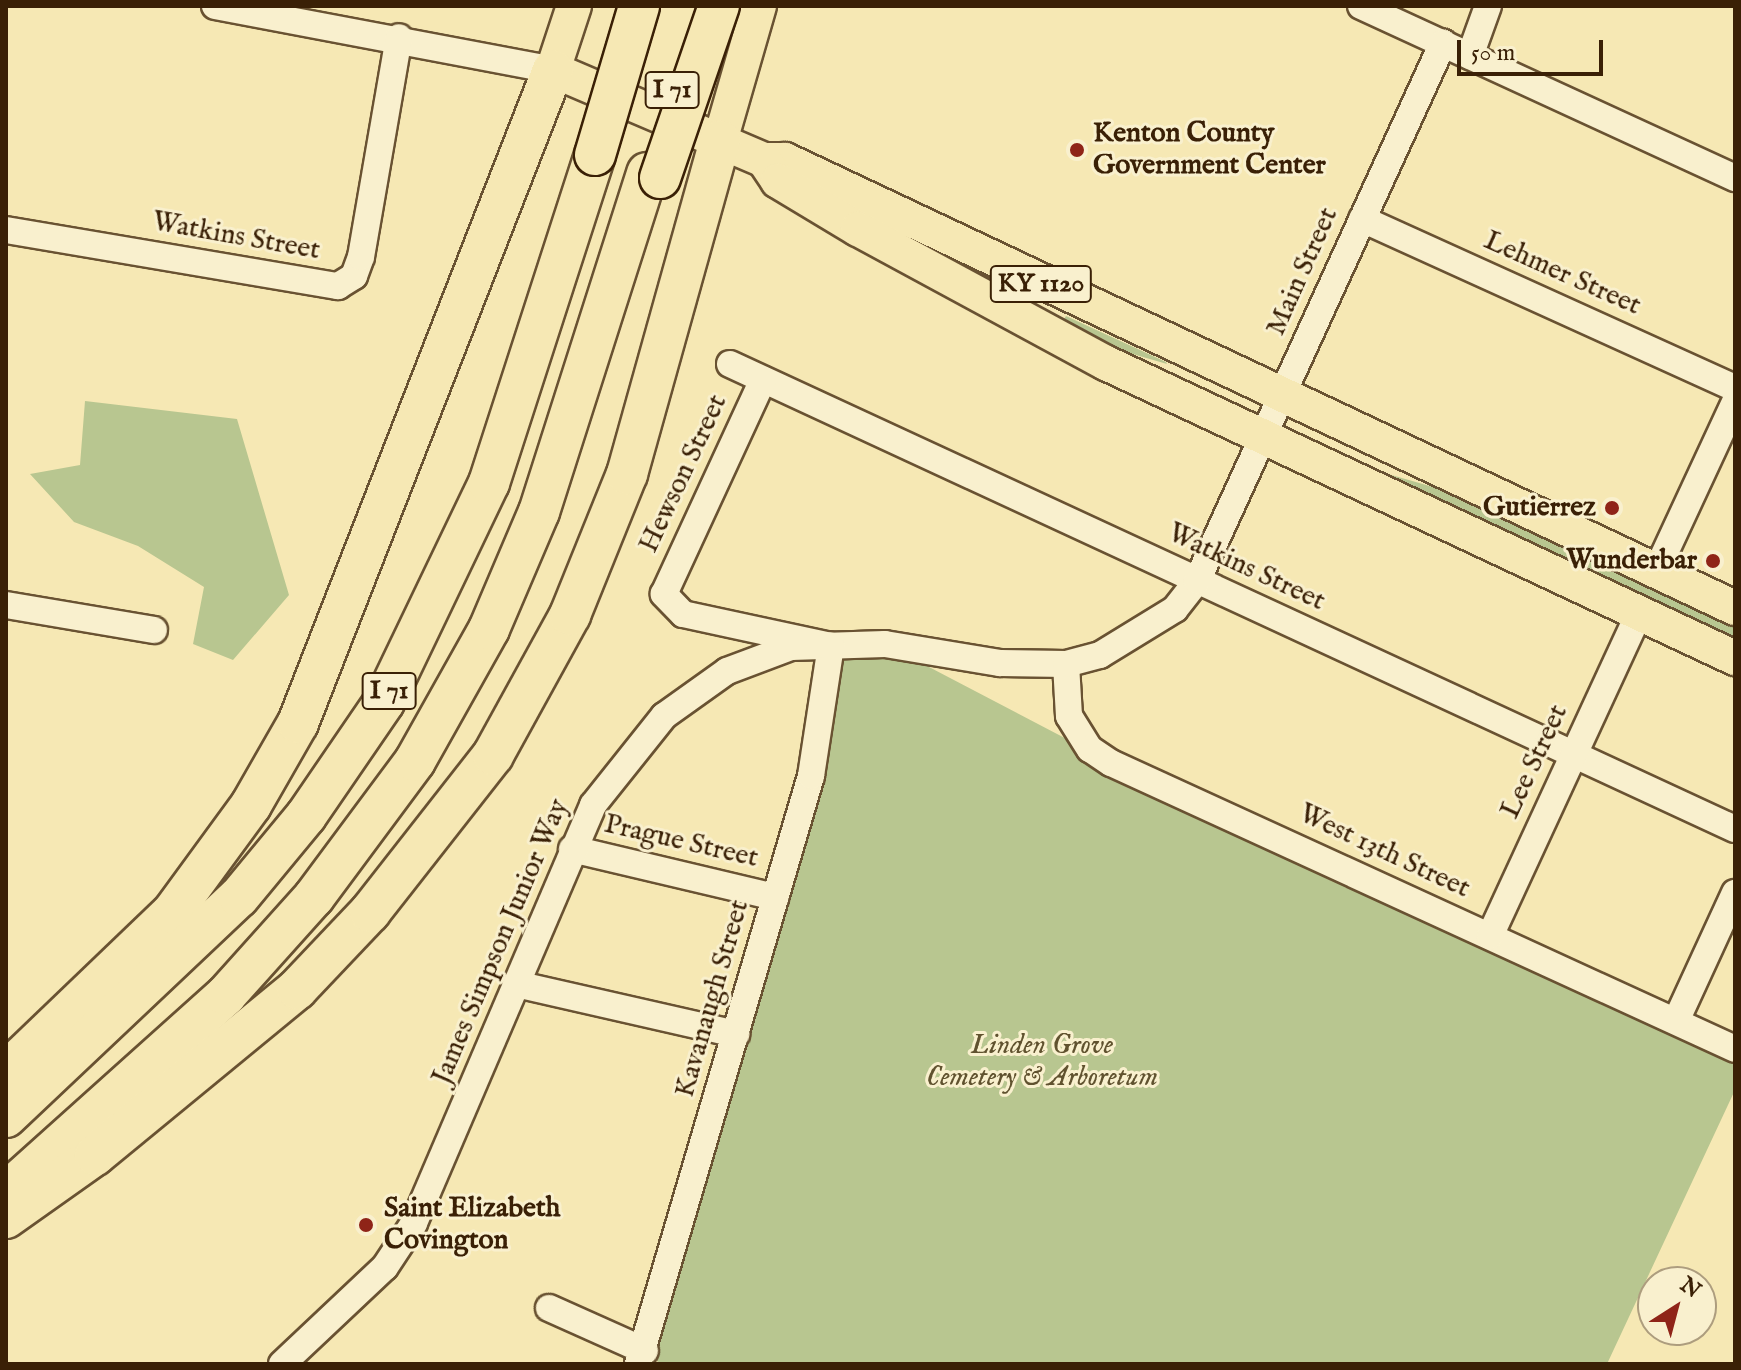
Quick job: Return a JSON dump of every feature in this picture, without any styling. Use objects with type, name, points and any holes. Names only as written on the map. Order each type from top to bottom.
[{"type":"highway","points":[[620,71],[632,6]]},
{"type":"highway","name":"I 71","points":[[6,1117],[239,897],[306,816],[384,702],[489,483],[595,155],[639,6]]},
{"type":"highway","name":"I 71","points":[[6,1192],[226,995],[314,897],[401,782],[511,581],[653,176],[697,6]]},
{"type":"highway","points":[[653,176],[719,6]]},
{"type":"highway","points":[[6,1072],[172,913],[251,805],[298,723],[553,70]]},
{"type":"highway","points":[[6,1218],[107,1145],[297,989],[370,912],[493,755],[570,615],[627,474],[720,141]]},
{"type":"main road","points":[[553,70],[574,6]]},
{"type":"main road","points":[[720,141],[759,6]]},
{"type":"main road","name":"KY 1120","points":[[553,70],[764,160],[785,160],[1281,400],[1735,608]]},
{"type":"main road","name":"KY 1120","points":[[764,160],[778,181],[858,229],[1263,440],[1735,658]]},
{"type":"street","points":[[215,6],[399,37],[553,70]]},
{"type":"street","points":[[1361,6],[1735,178]]},
{"type":"street","points":[[1470,56],[1488,6]]},
{"type":"street","name":"Watkins Street","points":[[6,230],[338,286],[354,276],[361,257],[399,37]]},
{"type":"street","name":"Main Street","points":[[1263,440],[1443,43]]},
{"type":"street","name":"Lehmer Street","points":[[1362,219],[1735,388]]},
{"type":"street","name":"Watkins Street","points":[[730,364],[1735,829]]},
{"type":"street","name":"Hewson Street","points":[[763,380],[664,594],[683,614],[831,646]]},
{"type":"street","points":[[1656,572],[1735,402]]},
{"type":"street","name":"James Simpson Junior Way","points":[[282,1364],[385,1267],[414,1223],[572,849],[615,773],[673,709],[762,654],[885,644],[1000,663],[1066,664],[1100,655],[1159,623],[1197,581],[1263,440]]},
{"type":"street","points":[[6,605],[154,630]]},
{"type":"street","name":"Lee Street","points":[[1490,936],[1639,614]]},
{"type":"street","name":"Kavanaugh Street","points":[[642,1358],[811,776],[831,646]]},
{"type":"street","name":"West 13th Street","points":[[1066,664],[1069,716],[1090,749],[1111,763],[1735,1049]]},
{"type":"street","name":"Prague Street","points":[[572,849],[775,897]]},
{"type":"street","points":[[1676,1021],[1735,893]]},
{"type":"street","points":[[516,984],[736,1034]]},
{"type":"street","points":[[549,1308],[642,1358]]},
{"type":"green space","points":[[1066,316],[1167,364],[1112,348],[1063,321]]},
{"type":"green space","points":[[85,401],[237,419],[289,595],[233,660],[193,644],[204,587],[138,546],[74,522],[30,474],[80,465]]},
{"type":"green space","points":[[1374,470],[1454,493],[1735,623],[1735,639]]},
{"type":"green space","name":"Linden Grove Cemetery & Arboretum","points":[[885,644],[1124,769],[1735,1049],[1735,1090],[1653,1266],[1637,1266],[1637,1300],[1607,1364],[661,1364],[645,1351],[695,1184],[831,646]]},
{"type":"place","name":"Kenton County Government Center","points":[[1077,150]]},
{"type":"place","name":"Gutierrez","points":[[1612,508]]},
{"type":"place","name":"Wunderbar","points":[[1713,561]]},
{"type":"place","name":"Saint Elizabeth Covington","points":[[366,1225]]}]
